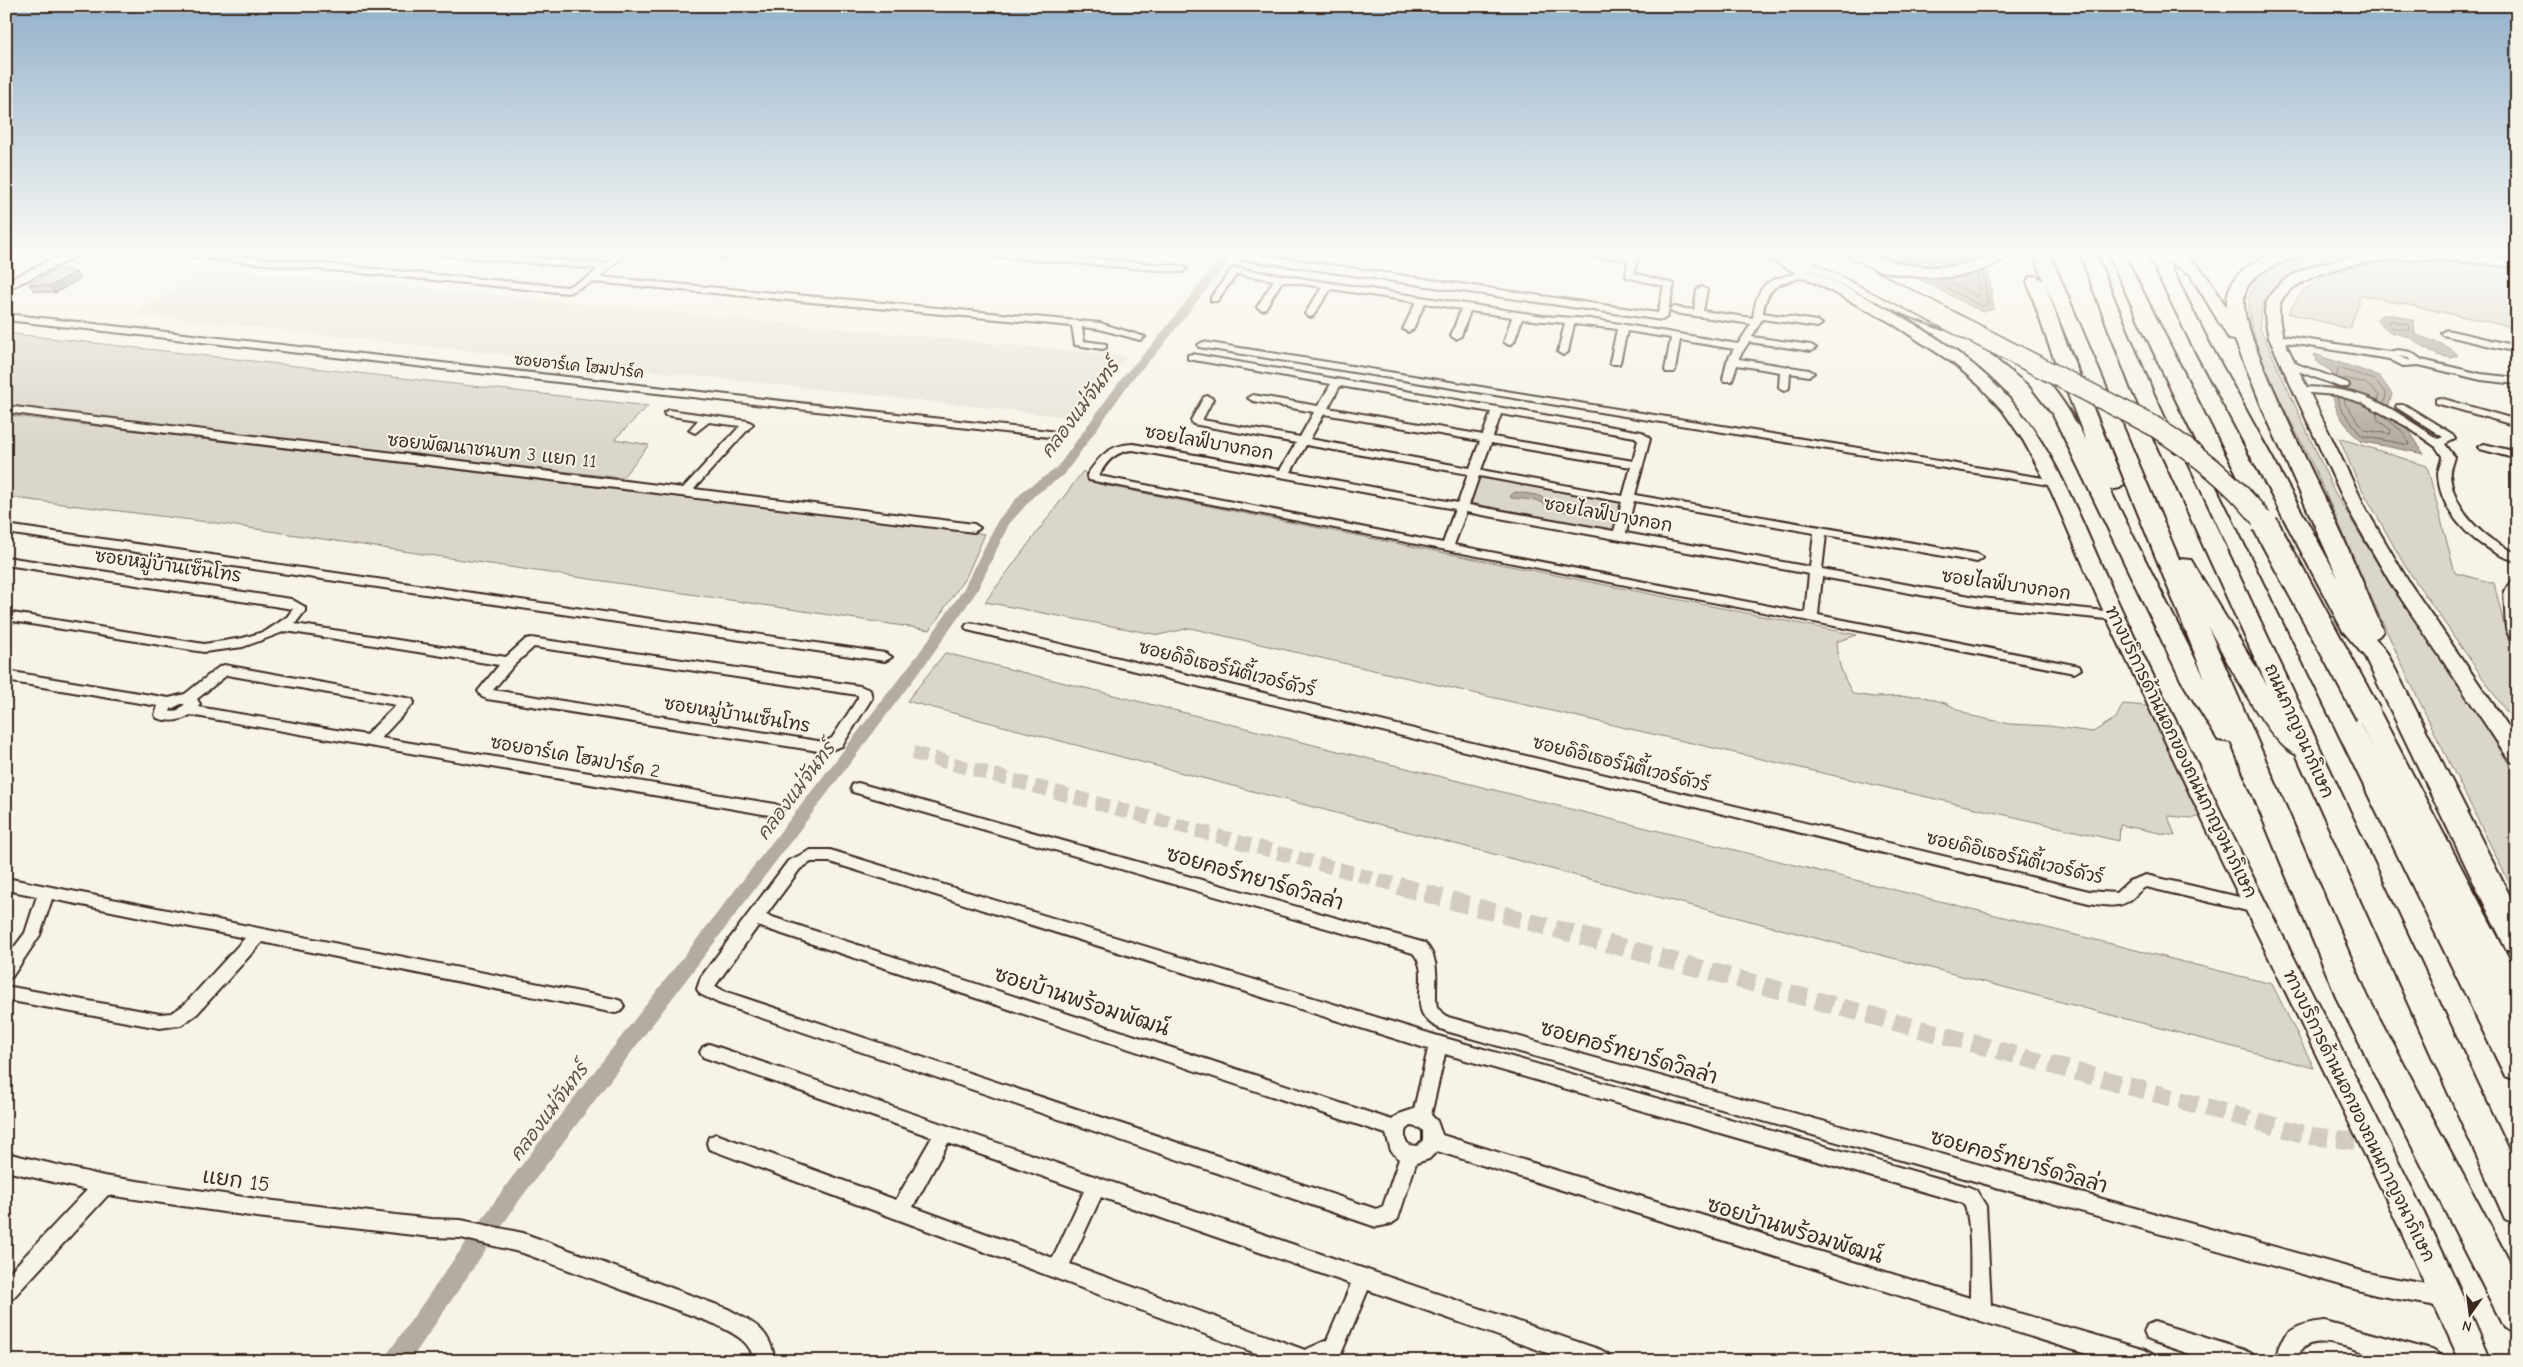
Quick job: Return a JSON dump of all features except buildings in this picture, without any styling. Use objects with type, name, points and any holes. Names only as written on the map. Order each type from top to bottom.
[{"type":"highway","points":[[1926,316],[2012,360],[2044,386],[2064,415],[2193,680],[2263,789]]},
{"type":"highway","points":[[1941,316],[2131,413],[2172,437],[2218,470],[2254,506],[2269,530],[2368,714],[2517,1005]]},
{"type":"highway","points":[[2048,316],[2126,518],[2132,556]]},
{"type":"highway","points":[[2067,316],[2263,789],[2354,1000],[2517,1314]]},
{"type":"highway","name":"ถนนกาญจนาภิเษก","points":[[2112,316],[2142,390],[2284,695],[2315,768],[2452,1062],[2517,1207]]},
{"type":"highway","points":[[2146,316],[2517,1066]]},
{"type":"highway","points":[[2187,316],[2355,631],[2375,653],[2517,940]]},
{"type":"highway","points":[[2224,316],[2254,364]]},
{"type":"highway","points":[[2236,316],[2254,364],[2332,537],[2373,637],[2375,653]]},
{"type":"highway","points":[[2150,516],[2176,552],[2274,718],[2315,768]]},
{"type":"main road","name":"ทางบริการด้านนอกของถนนกาญจนาภิเษก","points":[[1884,316],[1974,373],[2008,406],[2046,461],[2115,616],[2449,1298],[2476,1361]]},
{"type":"main road","points":[[2271,316],[2276,338],[2358,511],[2399,582],[2517,756]]},
{"type":"street","points":[[972,316],[1077,326],[1100,326],[1140,336]]},
{"type":"street","points":[[1408,329],[1414,316]]},
{"type":"street","points":[[1456,336],[1463,316]]},
{"type":"street","points":[[1509,342],[1518,316]]},
{"type":"street","points":[[1524,316],[1570,322],[1590,322],[1676,337],[1811,348]]},
{"type":"street","points":[[1726,316],[1817,324]]},
{"type":"street","points":[[1728,380],[1732,362],[1758,316]]},
{"type":"street","name":"ซอยอาร์เค โฮมปาร์ค","points":[[6,317],[1058,435]]},
{"type":"street","points":[[1563,352],[1570,322]]},
{"type":"street","points":[[1077,326],[1079,343],[1102,346]]},
{"type":"street","points":[[1615,362],[1622,329]]},
{"type":"street","points":[[2447,333],[2517,349]]},
{"type":"street","points":[[1670,370],[1676,337]]},
{"type":"street","points":[[2276,338],[2392,356],[2395,353],[2406,354],[2417,358],[2418,362],[2481,377],[2515,381]]},
{"type":"street","points":[[1203,345],[2056,483]]},
{"type":"street","points":[[1192,358],[1638,434],[1644,439],[1619,535]]},
{"type":"street","points":[[1732,362],[1809,373]]},
{"type":"street","points":[[2289,364],[2327,386],[2391,406],[2439,442],[2448,455],[2449,461],[2443,473],[2448,494],[2459,512],[2479,535],[2495,548],[2517,557]]},
{"type":"street","points":[[1784,388],[1785,369]]},
{"type":"street","points":[[1284,474],[1337,382]]},
{"type":"street","points":[[2301,390],[2327,386]]},
{"type":"street","points":[[1253,398],[1637,465]]},
{"type":"street","points":[[1208,399],[1196,420],[1198,422],[1475,472],[1977,558]]},
{"type":"street","points":[[2440,401],[2517,423]]},
{"type":"street","name":"ซอยพัฒนาชนบท 3 แยก 11","points":[[6,409],[219,437],[686,490],[974,528]]},
{"type":"street","points":[[1497,410],[1447,548],[2074,669]]},
{"type":"street","points":[[668,413],[748,424],[686,490]]},
{"type":"street","points":[[695,430],[707,418]]},
{"type":"street","name":"ซอยไลฟ์บางกอก","points":[[1447,548],[1098,480],[1093,478],[1093,475],[1110,451],[1116,448],[1133,447],[1982,602],[2115,616]]},
{"type":"street","points":[[2484,447],[2517,456]]},
{"type":"street","points":[[6,528],[885,657]]},
{"type":"street","points":[[1811,618],[1820,530]]},
{"type":"street","name":"ซอยหมู่บ้านเซ็นโทร","points":[[6,561],[291,603],[299,607],[300,611],[286,627]]},
{"type":"street","points":[[2516,633],[2510,591],[2517,584]]},
{"type":"street","points":[[6,616],[204,648],[220,648],[276,632],[286,627],[509,662]]},
{"type":"street","name":"ซอยดิอิเธอร์นิตี้เวอร์ดัวร์","points":[[972,627],[2089,897],[2112,900],[2124,897],[2132,885],[2146,881],[2256,907]]},
{"type":"street","name":"ซอยหมู่บ้านเซ็นโทร","points":[[537,642],[860,691],[865,694],[865,698],[837,742],[825,747],[486,694],[485,690],[509,662],[526,645],[537,642]]},
{"type":"street","name":"ซอยอาร์เค โฮมปาร์ค 2","points":[[6,676],[168,703],[162,709],[162,715],[173,717],[224,670],[407,702],[369,741]]},
{"type":"street","name":"ซอยอาร์เค โฮมปาร์ค 2","points":[[188,704],[369,741],[776,810]]},
{"type":"street","name":"ซอยคอร์ทยาร์ดวิลล่า","points":[[858,788],[1419,948],[1429,959],[1429,1006],[1432,1015],[1440,1022],[2367,1282],[2449,1298]]},
{"type":"street","points":[[1410,1153],[1391,1212],[1384,1217],[1376,1218],[710,992],[706,989],[708,982],[794,865],[809,856],[830,856],[1438,1044],[1969,1196],[1976,1206],[1981,1312]]},
{"type":"street","points":[[6,884],[615,1006]]},
{"type":"street","points":[[6,972],[32,935],[46,892]]},
{"type":"street","name":"ซอยบ้านพร้อมพัฒน์","points":[[755,918],[1395,1129]]},
{"type":"street","points":[[6,993],[160,1022],[175,1020],[191,1009],[258,935]]},
{"type":"street","points":[[1421,1120],[1438,1044]]},
{"type":"street","points":[[709,1052],[943,1135],[1601,1361]]},
{"type":"street","points":[[1408,1118],[1421,1120],[1429,1126],[1433,1141],[1422,1153],[1410,1153],[1404,1151],[1395,1141],[1395,1129],[1398,1124],[1408,1118]]},
{"type":"street","points":[[900,1211],[943,1135]]},
{"type":"street","name":"ซอยบ้านพร้อมพัฒน์","points":[[1433,1141],[1981,1312],[2145,1361]]},
{"type":"street","points":[[716,1142],[1306,1361],[1334,1347],[1363,1279]]},
{"type":"street","name":"แยก 15","points":[[6,1162],[104,1185],[257,1208],[431,1228],[461,1229],[523,1243],[721,1316],[752,1333],[763,1350],[765,1361]]},
{"type":"street","points":[[6,1291],[104,1185]]},
{"type":"street","points":[[1058,1269],[1096,1186]]},
{"type":"street","points":[[2286,1361],[2286,1350],[2295,1338],[2309,1332],[2325,1331],[2430,1361]]},
{"type":"street","points":[[2154,1332],[2245,1361]]},
{"type":"shaded area","points":[[150,316],[708,316],[1127,356],[1080,418]]},
{"type":"shaded area","points":[[2250,316],[2260,316],[2260,328],[2334,491],[2390,585],[2463,691],[2517,777],[2517,898],[2393,646],[2314,468],[2273,385],[2255,339]]},
{"type":"shaded area","points":[[2299,316],[2354,316],[2350,329]]},
{"type":"shaded area","points":[[2459,316],[2517,316],[2517,328]]},
{"type":"shaded area","points":[[6,333],[648,406],[615,439],[649,445],[622,478],[6,408]]},
{"type":"shaded area","points":[[6,415],[644,493],[696,493],[985,534],[967,575],[930,630],[216,523],[6,497]]},
{"type":"shaded area","points":[[2339,438],[2427,466],[2455,573],[2494,583],[2506,633],[2517,659],[2517,727],[2405,566],[2357,480]]},
{"type":"shaded area","points":[[1083,471],[1098,484],[1857,635],[1836,642],[1841,669],[1853,694],[1874,697],[1921,696],[1945,703],[1972,716],[2010,724],[2049,726],[2093,732],[2116,718],[2123,704],[2148,706],[2200,816],[2193,818],[2168,816],[2175,836],[2120,825],[2119,841],[1190,628],[1159,635],[985,602]]},
{"type":"shaded area","points":[[1480,476],[1622,501],[1613,530],[1470,503]]},
{"type":"shaded area","points":[[945,653],[2272,984],[2314,1068],[907,701]]},
{"type":"water","points":[[2381,316],[2398,316],[2414,321],[2415,334],[2443,345],[2458,355],[2451,358],[2437,355],[2409,337],[2390,332],[2376,320]]},
{"type":"water","points":[[2314,354],[2379,376],[2392,394],[2387,413],[2408,429],[2424,454],[2360,441],[2337,410],[2334,402],[2332,372],[2317,362]]},
{"type":"water","points":[[1515,492],[1537,495],[1558,504],[1582,502],[1580,505],[1583,508],[1591,508],[1588,511],[1560,511],[1536,500],[1511,498],[1510,496]]},
{"type":"waterway","name":"คลองแม่จันทร์","points":[[396,1361],[514,1191],[924,656],[970,591],[1003,523],[1029,493],[1060,472],[1129,376],[1157,346],[1180,316]]},
{"type":"tunnel","points":[[913,753],[1404,887]]},
{"type":"tunnel","points":[[1399,886],[2311,1136],[2374,1143]]}]
